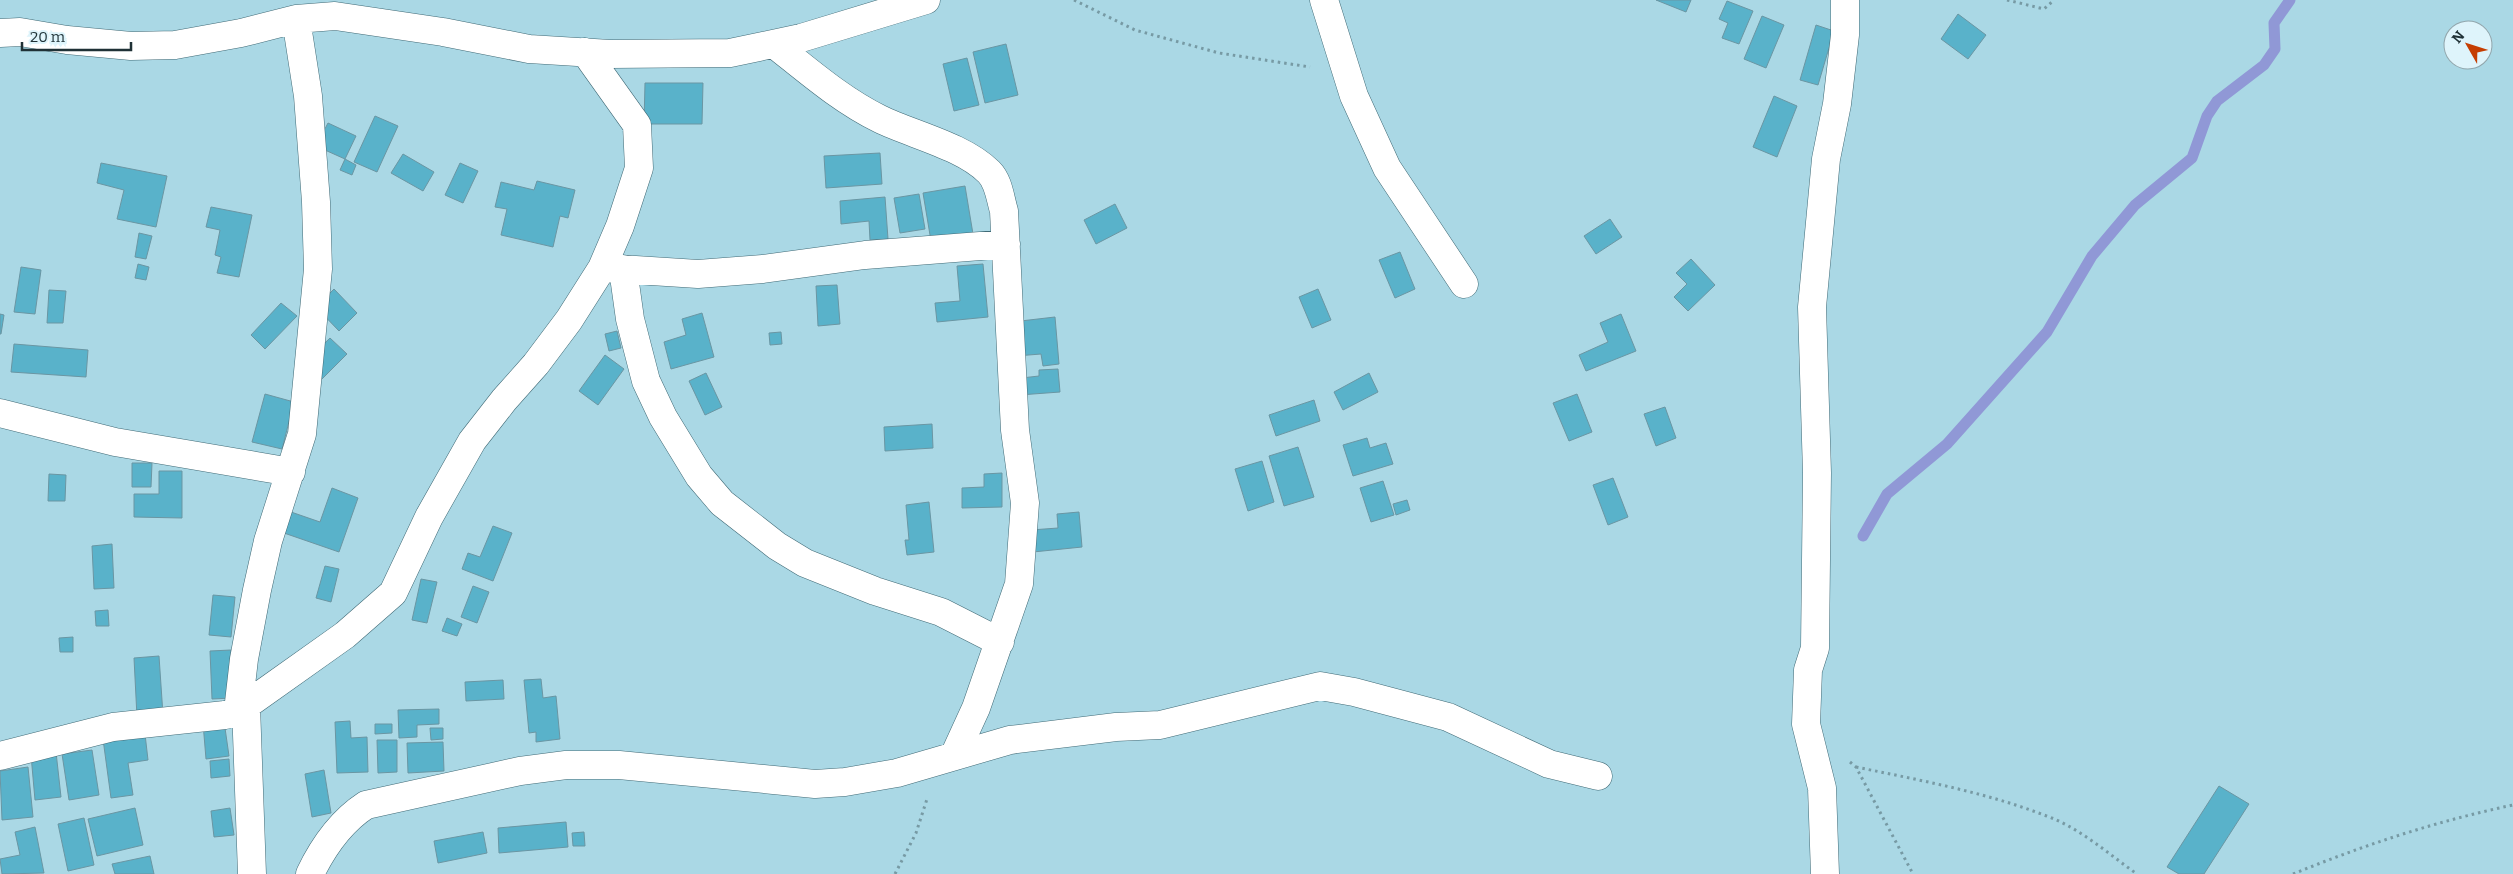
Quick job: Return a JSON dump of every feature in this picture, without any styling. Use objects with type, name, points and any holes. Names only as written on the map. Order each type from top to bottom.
[{"type":"street","points":[[0,33],[20,32],[67,40],[131,46],[175,45],[241,33],[296,18],[335,16],[375,20],[529,49],[678,55],[730,54],[801,38],[926,0]]},
{"type":"street","points":[[1324,0],[1354,96],[1387,168],[1464,284]]},
{"type":"street","points":[[1825,874],[1822,788],[1806,724],[1808,670],[1815,648],[1817,473],[1812,307],[1826,159],[1837,104],[1845,34],[1845,0]]},
{"type":"street","points":[[252,874],[242,709],[244,659],[268,541],[302,434],[318,269],[316,202],[308,96],[296,18]]},
{"type":"street","points":[[774,44],[830,88],[878,118],[957,151],[988,172],[996,182],[1004,211],[1015,430],[1025,503],[1019,584],[976,708],[947,758]]},
{"type":"street","points":[[0,756],[113,727],[224,716],[242,709],[345,635],[393,593],[430,517],[472,441],[612,269],[620,226],[639,168],[637,126],[585,52]]},
{"type":"street","points":[[612,269],[698,274],[763,269],[865,255],[1006,244]]},
{"type":"street","points":[[612,269],[630,319],[646,381],[663,417],[699,476],[722,503],[778,546],[805,563],[875,591],[941,612],[1000,642]]},
{"type":"street","points":[[0,413],[115,442],[291,472]]},
{"type":"street","points":[[310,874],[321,852],[350,815],[366,805],[520,771],[566,765],[619,765],[815,784],[845,782],[897,773],[1010,740],[1041,735],[1160,725],[1320,686],[1354,692],[1448,717],[1550,764],[1598,776]]},
{"type":"path","points":[[1074,0],[1135,30],[1219,53],[1290,62],[1347,74]]},
{"type":"path","points":[[2007,0],[2044,9],[2054,0]]},
{"type":"path","points":[[895,874],[916,833],[947,758]]},
{"type":"path","points":[[1849,761],[1856,767],[1913,874]]},
{"type":"path","points":[[1856,767],[1937,783],[2045,815],[2082,834],[2137,874]]},
{"type":"path","points":[[2292,874],[2352,850],[2460,816],[2513,805]]},
{"type":"building","points":[[1656,0],[1691,0],[1686,12]]},
{"type":"building","points":[[1727,1],[1753,11],[1739,44],[1722,38],[1728,23],[1719,19]]},
{"type":"building","points":[[1958,14],[1986,35],[1968,59],[1941,39]]},
{"type":"building","points":[[1762,16],[1784,25],[1766,68],[1744,59]]},
{"type":"building","points":[[1816,25],[1834,31],[1818,85],[1800,80]]},
{"type":"building","points":[[1006,44],[1018,95],[985,103],[973,52]]},
{"type":"building","points":[[967,58],[979,105],[954,111],[943,64]]},
{"type":"building","points":[[645,83],[703,83],[702,124],[644,124]]},
{"type":"building","points":[[1774,96],[1797,106],[1777,157],[1753,147]]},
{"type":"building","points":[[375,116],[398,126],[377,172],[354,162]]},
{"type":"building","points":[[328,123],[356,136],[345,159],[316,146]]},
{"type":"building","points":[[880,153],[882,184],[826,188],[824,156]]},
{"type":"building","points":[[403,154],[434,172],[423,191],[391,173]]},
{"type":"building","points":[[345,159],[356,165],[352,175],[340,170]]},
{"type":"building","points":[[101,163],[167,176],[156,227],[117,219],[124,190],[97,183]]},
{"type":"building","points":[[460,163],[478,171],[463,203],[445,195]]},
{"type":"building","points":[[537,181],[575,190],[568,218],[560,216],[553,247],[501,235],[507,209],[495,207],[501,182],[534,190]]},
{"type":"building","points":[[965,186],[973,234],[931,241],[923,193]]},
{"type":"building","points":[[919,194],[925,229],[900,233],[894,198]]},
{"type":"building","points":[[885,197],[888,239],[870,240],[869,221],[841,224],[840,201]]},
{"type":"building","points":[[1115,204],[1127,228],[1096,244],[1084,220]]},
{"type":"building","points":[[211,207],[252,215],[239,277],[217,273],[221,257],[215,255],[220,230],[206,227]]},
{"type":"building","points":[[1610,219],[1622,237],[1596,254],[1584,236]]},
{"type":"building","points":[[139,233],[152,236],[146,259],[135,257]]},
{"type":"building","points":[[1400,252],[1415,289],[1395,298],[1379,260]]},
{"type":"building","points":[[1691,259],[1715,285],[1688,311],[1674,297],[1687,284],[1676,273]]},
{"type":"building","points":[[138,264],[149,267],[146,280],[135,278]]},
{"type":"building","points":[[983,264],[988,317],[937,322],[935,303],[960,301],[957,266]]},
{"type":"building","points":[[21,267],[41,270],[35,314],[14,312]]},
{"type":"building","points":[[837,285],[840,324],[818,326],[816,286]]},
{"type":"building","points":[[334,289],[357,313],[339,331],[316,307]]},
{"type":"building","points":[[1318,289],[1331,320],[1312,328],[1299,297]]},
{"type":"building","points":[[49,290],[66,291],[63,323],[47,323]]},
{"type":"building","points":[[281,303],[297,316],[265,349],[251,335]]},
{"type":"building","points":[[702,313],[714,357],[671,369],[664,342],[686,335],[682,319]]},
{"type":"building","points":[[0,314],[4,315],[1,334],[0,334]]},
{"type":"building","points":[[1621,314],[1636,351],[1586,371],[1579,355],[1608,342],[1600,323]]},
{"type":"building","points":[[1055,317],[1059,364],[1043,366],[1041,354],[1016,356],[1012,322]]},
{"type":"building","points":[[617,331],[621,348],[609,351],[605,334]]},
{"type":"building","points":[[781,332],[782,344],[770,345],[769,333]]},
{"type":"building","points":[[330,338],[347,354],[319,382],[302,365]]},
{"type":"building","points":[[14,344],[88,350],[86,377],[11,372]]},
{"type":"building","points":[[605,355],[624,369],[598,405],[579,391]]},
{"type":"building","points":[[1058,369],[1060,392],[1006,396],[1004,380],[1039,376],[1039,370]]},
{"type":"building","points":[[706,373],[722,407],[705,415],[689,381]]},
{"type":"building","points":[[1369,373],[1378,392],[1343,410],[1334,392]]},
{"type":"building","points":[[265,394],[294,402],[282,449],[252,442]]},
{"type":"building","points":[[1577,394],[1592,432],[1569,441],[1553,403]]},
{"type":"building","points":[[1314,400],[1320,421],[1276,436],[1269,415]]},
{"type":"building","points":[[1665,407],[1676,438],[1656,446],[1644,414]]},
{"type":"building","points":[[932,424],[933,448],[885,451],[884,427]]},
{"type":"building","points":[[1367,438],[1370,448],[1386,443],[1393,464],[1353,476],[1343,445]]},
{"type":"building","points":[[1298,447],[1314,497],[1284,506],[1269,456]]},
{"type":"building","points":[[1262,461],[1274,502],[1248,511],[1235,469]]},
{"type":"building","points":[[132,463],[152,463],[151,487],[132,487]]},
{"type":"building","points":[[159,471],[182,471],[182,518],[134,517],[134,494],[159,494]]},
{"type":"building","points":[[1002,473],[1002,507],[962,508],[962,488],[984,487],[984,474]]},
{"type":"building","points":[[49,474],[66,475],[65,501],[48,501]]},
{"type":"building","points":[[1613,478],[1628,517],[1608,525],[1593,485]]},
{"type":"building","points":[[1383,481],[1394,515],[1371,522],[1360,488]]},
{"type":"building","points":[[332,488],[358,498],[339,552],[284,533],[291,512],[320,522]]},
{"type":"building","points":[[1407,500],[1410,510],[1396,515],[1393,504]]},
{"type":"building","points":[[929,502],[934,552],[907,555],[905,540],[909,540],[906,505]]},
{"type":"building","points":[[1079,512],[1082,547],[1033,552],[1031,530],[1058,528],[1057,514]]},
{"type":"building","points":[[493,526],[512,533],[493,581],[462,569],[468,553],[480,557]]},
{"type":"building","points":[[112,544],[114,588],[94,589],[92,546]]},
{"type":"building","points":[[325,566],[339,569],[331,602],[316,598]]},
{"type":"building","points":[[421,579],[437,582],[427,623],[412,620]]},
{"type":"building","points":[[473,586],[489,592],[477,623],[461,617]]},
{"type":"building","points":[[213,595],[235,597],[231,637],[209,635]]},
{"type":"building","points":[[108,610],[109,626],[96,626],[95,611]]},
{"type":"building","points":[[447,618],[462,624],[457,636],[442,631]]},
{"type":"building","points":[[73,637],[73,652],[60,652],[59,638]]},
{"type":"building","points":[[231,650],[232,698],[212,699],[210,651]]},
{"type":"building","points":[[159,656],[163,715],[137,717],[134,658]]},
{"type":"building","points":[[541,679],[543,698],[556,696],[560,739],[536,742],[536,732],[529,733],[524,680]]},
{"type":"building","points":[[503,680],[504,699],[466,701],[465,682]]},
{"type":"building","points":[[439,709],[439,724],[417,725],[417,737],[399,738],[398,710]]},
{"type":"building","points":[[224,721],[229,756],[206,759],[203,723]]},
{"type":"building","points":[[350,721],[351,738],[367,737],[368,772],[337,773],[335,722]]},
{"type":"building","points":[[375,724],[392,724],[392,733],[375,734]]},
{"type":"building","points":[[430,728],[443,728],[443,739],[431,740]]},
{"type":"building","points":[[145,734],[148,760],[128,763],[133,795],[111,798],[103,739]]},
{"type":"building","points":[[377,740],[397,740],[397,772],[378,773]]},
{"type":"building","points":[[443,742],[444,771],[408,773],[407,743]]},
{"type":"building","points":[[92,750],[99,795],[69,800],[62,754]]},
{"type":"building","points":[[56,752],[61,797],[35,800],[31,755]]},
{"type":"building","points":[[229,759],[230,776],[211,778],[210,761]]},
{"type":"building","points":[[28,767],[33,817],[2,820],[0,771]]},
{"type":"building","points":[[324,770],[331,813],[312,817],[305,774]]},
{"type":"building","points":[[2219,786],[2249,804],[2204,874],[2179,874],[2167,867]]},
{"type":"building","points":[[135,808],[143,845],[97,856],[88,819]]},
{"type":"building","points":[[230,808],[234,835],[214,837],[211,811]]},
{"type":"building","points":[[84,818],[94,865],[68,871],[58,824]]},
{"type":"building","points":[[566,822],[568,847],[499,853],[498,828]]},
{"type":"building","points":[[35,827],[44,873],[2,874],[0,859],[20,855],[15,832]]},
{"type":"building","points":[[483,832],[487,853],[438,863],[434,841]]},
{"type":"building","points":[[584,832],[585,846],[573,846],[572,833]]},
{"type":"building","points":[[150,856],[154,874],[115,874],[112,864]]},
{"type":"waterway","points":[[1863,536],[1887,494],[1947,444],[2047,332],[2092,256],[2135,205],[2192,158],[2207,116],[2217,101],[2264,65],[2275,49],[2274,23],[2290,0]]}]
